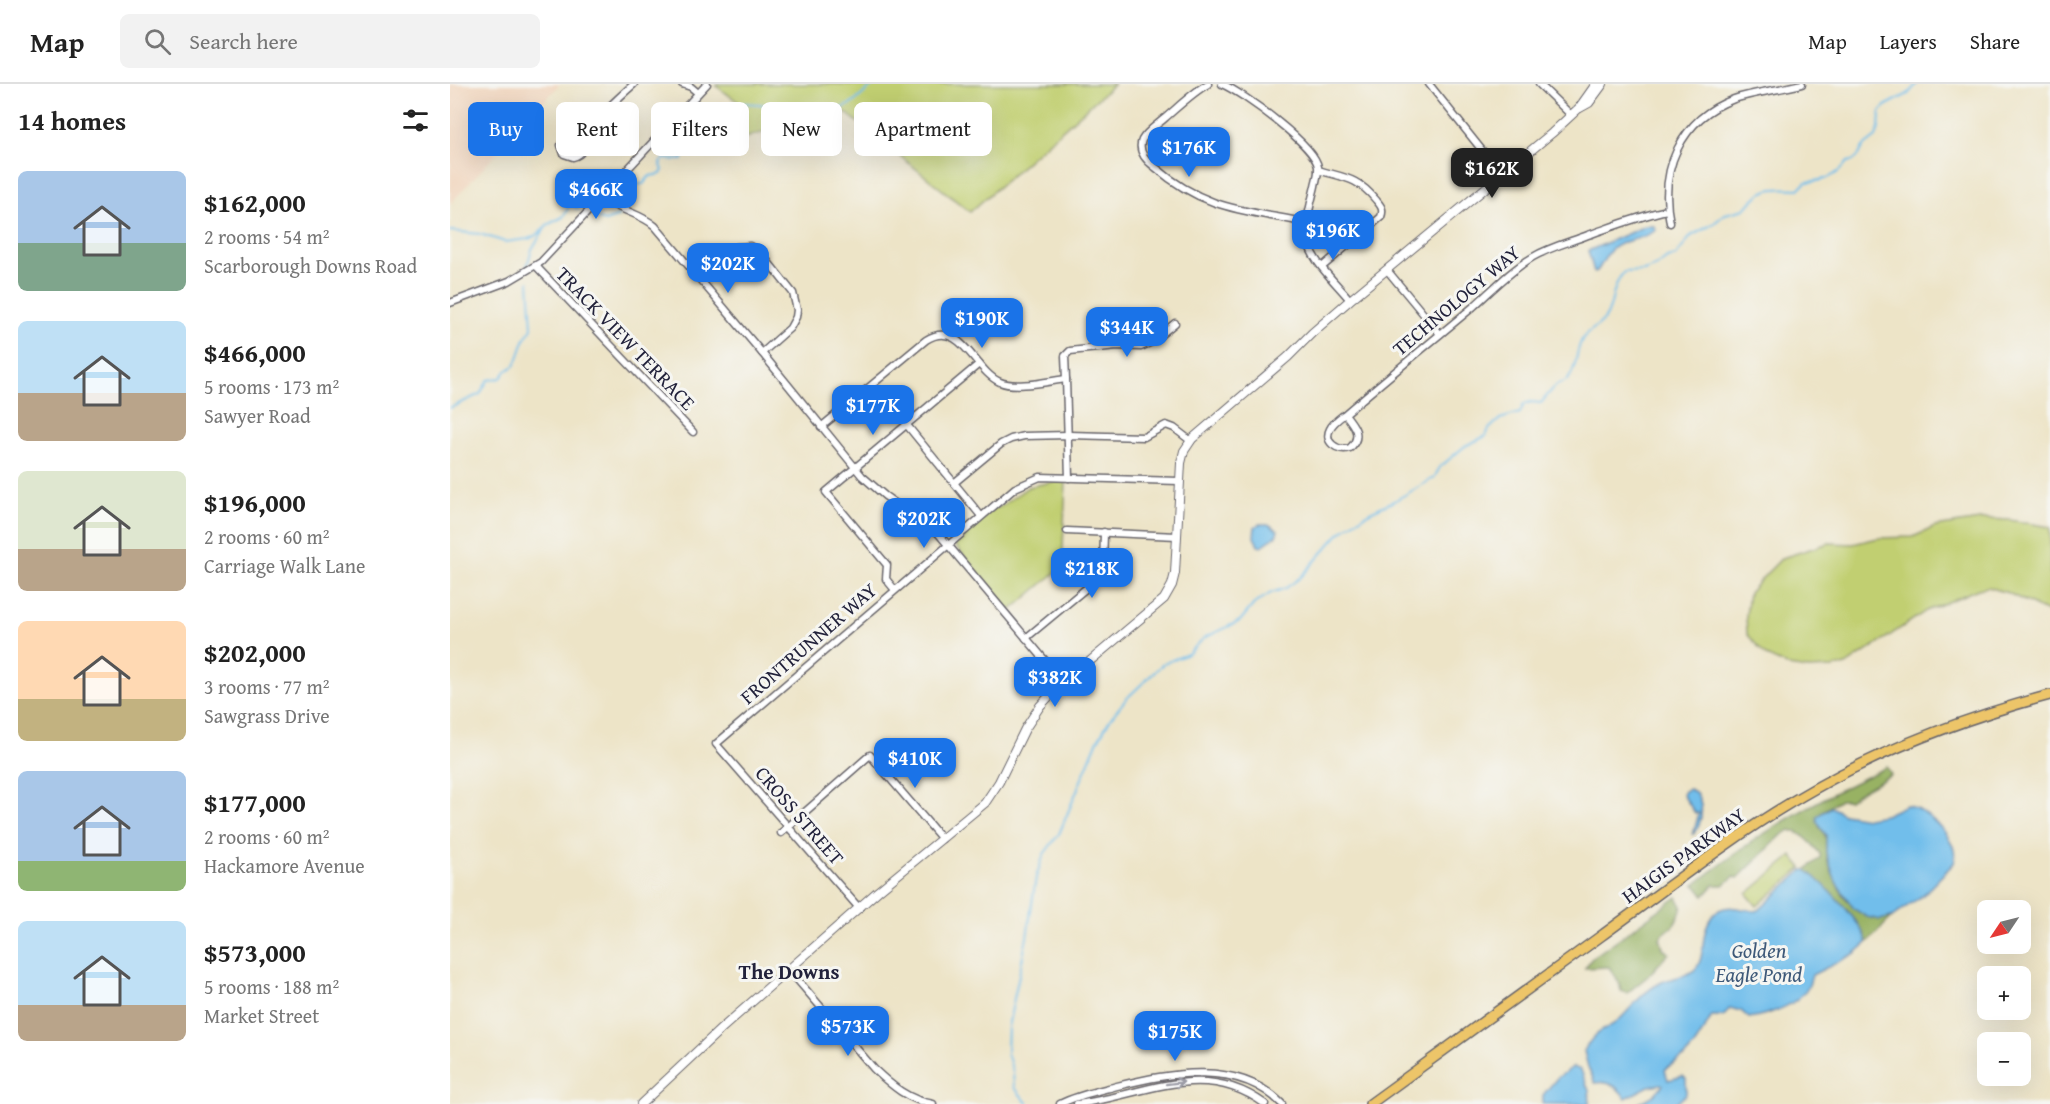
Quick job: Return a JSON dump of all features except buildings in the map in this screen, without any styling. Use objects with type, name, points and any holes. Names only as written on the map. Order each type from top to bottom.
[{"type":"main road","name":"HAIGIS PARKWAY","points":[[1370,1104],[1718,851],[1780,809],[1843,773],[1918,739],[1988,713],[2050,695]]},
{"type":"street","points":[[616,102],[634,84]]},
{"type":"street","points":[[682,84],[698,93]]},
{"type":"street","points":[[450,303],[509,281],[536,266],[707,84]]},
{"type":"street","points":[[1208,84],[1144,137],[1141,146],[1144,157],[1170,180],[1191,194],[1208,201],[1253,213],[1308,223]]},
{"type":"street","points":[[1222,84],[1250,100],[1293,135],[1314,156],[1318,170],[1308,223],[1309,245],[1322,267],[1350,300]]},
{"type":"street","points":[[1429,84],[1501,174]]},
{"type":"street","points":[[1539,84],[1571,115]]},
{"type":"street","points":[[641,1104],[721,1029],[859,908],[985,803],[992,795],[1033,716],[1046,699],[1164,599],[1174,578],[1182,455],[1191,441],[1350,300],[1579,108],[1596,84]]},
{"type":"street","points":[[1579,108],[1589,103],[1603,84]]},
{"type":"street","points":[[1670,223],[1666,184],[1672,160],[1681,142],[1700,120],[1716,107],[1735,99],[1802,84]]},
{"type":"street","points":[[585,133],[584,148],[581,154],[571,157],[564,154],[561,145],[566,137],[571,134],[585,133]]},
{"type":"street","points":[[1318,170],[1361,183],[1383,211],[1381,216],[1322,267]]},
{"type":"street","points":[[602,196],[611,204],[650,222],[870,484],[926,523],[949,544],[1064,683]]},
{"type":"street","name":"TECHNOLOGY WAY","points":[[1345,414],[1358,435],[1350,448],[1340,449],[1332,444],[1329,431],[1334,423],[1536,255],[1643,216],[1667,210]]},
{"type":"street","points":[[699,278],[737,247],[747,245],[761,253],[793,292],[797,310],[790,328],[762,353]]},
{"type":"street","name":"TRACK VIEW TERRACE","points":[[536,266],[693,432]]},
{"type":"street","points":[[1387,270],[1440,334]]},
{"type":"street","points":[[1070,478],[1065,359],[1067,352],[1117,346],[1141,347],[1152,342],[1175,322]]},
{"type":"street","points":[[821,427],[930,338],[941,335],[955,338],[995,380],[1008,385],[1066,379]]},
{"type":"street","points":[[895,590],[886,579],[887,565],[826,492],[979,364]]},
{"type":"street","points":[[906,424],[981,516]]},
{"type":"street","points":[[954,483],[1001,444],[1024,436],[1144,437],[1166,425],[1191,441]]},
{"type":"street","name":"FRONTRUNNER WAY","points":[[716,744],[1015,488],[1040,477],[1179,481]]},
{"type":"street","points":[[1067,531],[1176,536]]},
{"type":"street","points":[[1026,638],[1101,576],[1104,532]]},
{"type":"street","name":"CROSS STREET","points":[[716,744],[859,908]]},
{"type":"street","points":[[781,833],[870,755],[942,839]]},
{"type":"street","points":[[789,970],[874,1069],[905,1095],[933,1104]]},
{"type":"street","points":[[1060,1104],[1071,1098],[1143,1080],[1168,1075],[1209,1073],[1229,1076],[1249,1083],[1268,1092],[1282,1104]]},
{"type":"street","points":[[1077,1104],[1177,1082],[1199,1081],[1220,1083],[1243,1091],[1265,1104]]},
{"type":"shaded area","points":[[450,84],[560,84],[544,102],[468,102],[468,156],[494,156],[450,204]]},
{"type":"green space","points":[[718,84],[1114,84],[970,212],[900,156],[992,156],[992,102],[854,102],[854,119],[842,110],[842,102],[761,102],[761,133],[749,137],[749,102],[738,102],[716,86]]},
{"type":"green space","points":[[1066,481],[1062,567],[1009,612],[955,545],[957,540],[994,508],[1000,507],[1028,487]]},
{"type":"green space","points":[[1986,519],[2010,520],[2050,527],[2050,613],[2008,593],[1988,587],[1978,589],[1926,611],[1846,665],[1832,668],[1808,669],[1788,666],[1766,656],[1747,634],[1746,615],[1749,593],[1782,558],[1829,543],[1853,544],[1878,538],[1913,537],[1935,527]]},
{"type":"green space","points":[[1887,767],[1891,775],[1849,800],[1840,800],[1823,811],[1819,826],[1825,835],[1827,856],[1832,872],[1850,904],[1868,917],[1880,919],[1892,917],[1867,943],[1850,914],[1832,893],[1806,870],[1820,858],[1820,854],[1807,839],[1790,830],[1738,878],[1734,877],[1723,885],[1714,885],[1704,896],[1695,885],[1746,846],[1784,821]]},
{"type":"green space","points":[[1792,856],[1802,868],[1757,906],[1747,894]]},
{"type":"green space","points":[[1677,897],[1682,906],[1679,917],[1660,938],[1663,948],[1669,953],[1647,977],[1627,993],[1621,991],[1619,982],[1609,967],[1585,968],[1592,958]]},
{"type":"water","points":[[1645,226],[1654,226],[1656,230],[1616,246],[1594,272],[1588,251]]},
{"type":"water","points":[[1259,524],[1268,524],[1278,530],[1276,536],[1262,546],[1258,545],[1254,537],[1255,527]]},
{"type":"water","points":[[1689,789],[1699,798],[1702,810],[1699,824],[1693,835],[1699,813],[1695,813],[1683,795],[1684,791]]},
{"type":"water","points":[[1906,805],[1923,813],[1940,827],[1952,845],[1955,854],[1954,863],[1923,895],[1892,917],[1880,920],[1867,917],[1854,909],[1836,882],[1826,853],[1826,835],[1817,822],[1817,816],[1831,807],[1844,814],[1867,818],[1885,815]]},
{"type":"water","name":"Golden Eagle Pond","points":[[1803,870],[1806,870],[1832,893],[1858,925],[1867,943],[1854,954],[1812,975],[1804,992],[1783,1008],[1749,1018],[1741,1011],[1730,1008],[1724,1016],[1712,1016],[1690,1050],[1665,1070],[1668,1080],[1683,1076],[1686,1079],[1686,1094],[1676,1104],[1638,1104],[1654,1095],[1663,1085],[1661,1084],[1649,1086],[1626,1098],[1613,1085],[1595,1083],[1584,1051],[1589,1043],[1601,1031],[1621,1018],[1655,986],[1685,975],[1698,966],[1707,924],[1712,916],[1723,908],[1759,910]]},
{"type":"water","points":[[1573,1067],[1581,1070],[1589,1091],[1590,1104],[1543,1104],[1543,1095],[1557,1078]]},
{"type":"waterway","points":[[625,200],[627,185],[643,184],[650,176],[661,174],[663,170],[660,163],[664,159],[682,160],[686,149],[720,126],[738,105],[758,104],[806,110],[825,107],[842,108],[853,103],[871,87],[879,84],[901,86],[907,84]]},
{"type":"waterway","points":[[1028,1104],[1014,1087],[1013,1072],[1007,1053],[1008,1027],[1027,937],[1036,877],[1044,854],[1059,834],[1097,742],[1110,719],[1126,699],[1164,663],[1188,654],[1204,638],[1240,621],[1254,604],[1271,593],[1286,588],[1301,577],[1338,535],[1350,525],[1434,478],[1440,467],[1465,446],[1486,436],[1489,429],[1500,419],[1520,413],[1524,404],[1541,403],[1557,385],[1569,378],[1580,343],[1607,315],[1617,282],[1624,272],[1644,271],[1657,266],[1667,258],[1676,256],[1691,236],[1713,224],[1725,214],[1745,209],[1763,192],[1774,189],[1799,189],[1806,182],[1818,181],[1834,175],[1847,162],[1853,161],[1863,147],[1876,137],[1880,113],[1885,106],[1908,94],[1917,84]]},
{"type":"waterway","points":[[450,231],[480,234],[505,242],[528,239],[563,217],[570,205],[579,209]]},
{"type":"waterway","points":[[596,218],[605,221],[619,216]]},
{"type":"waterway","points":[[527,266],[532,249],[545,228]]},
{"type":"waterway","points":[[450,408],[480,394],[488,380],[501,378],[514,366],[525,338],[532,328],[529,282]]},
{"type":"district","name":"The Downs","points":[[789,971]]}]
